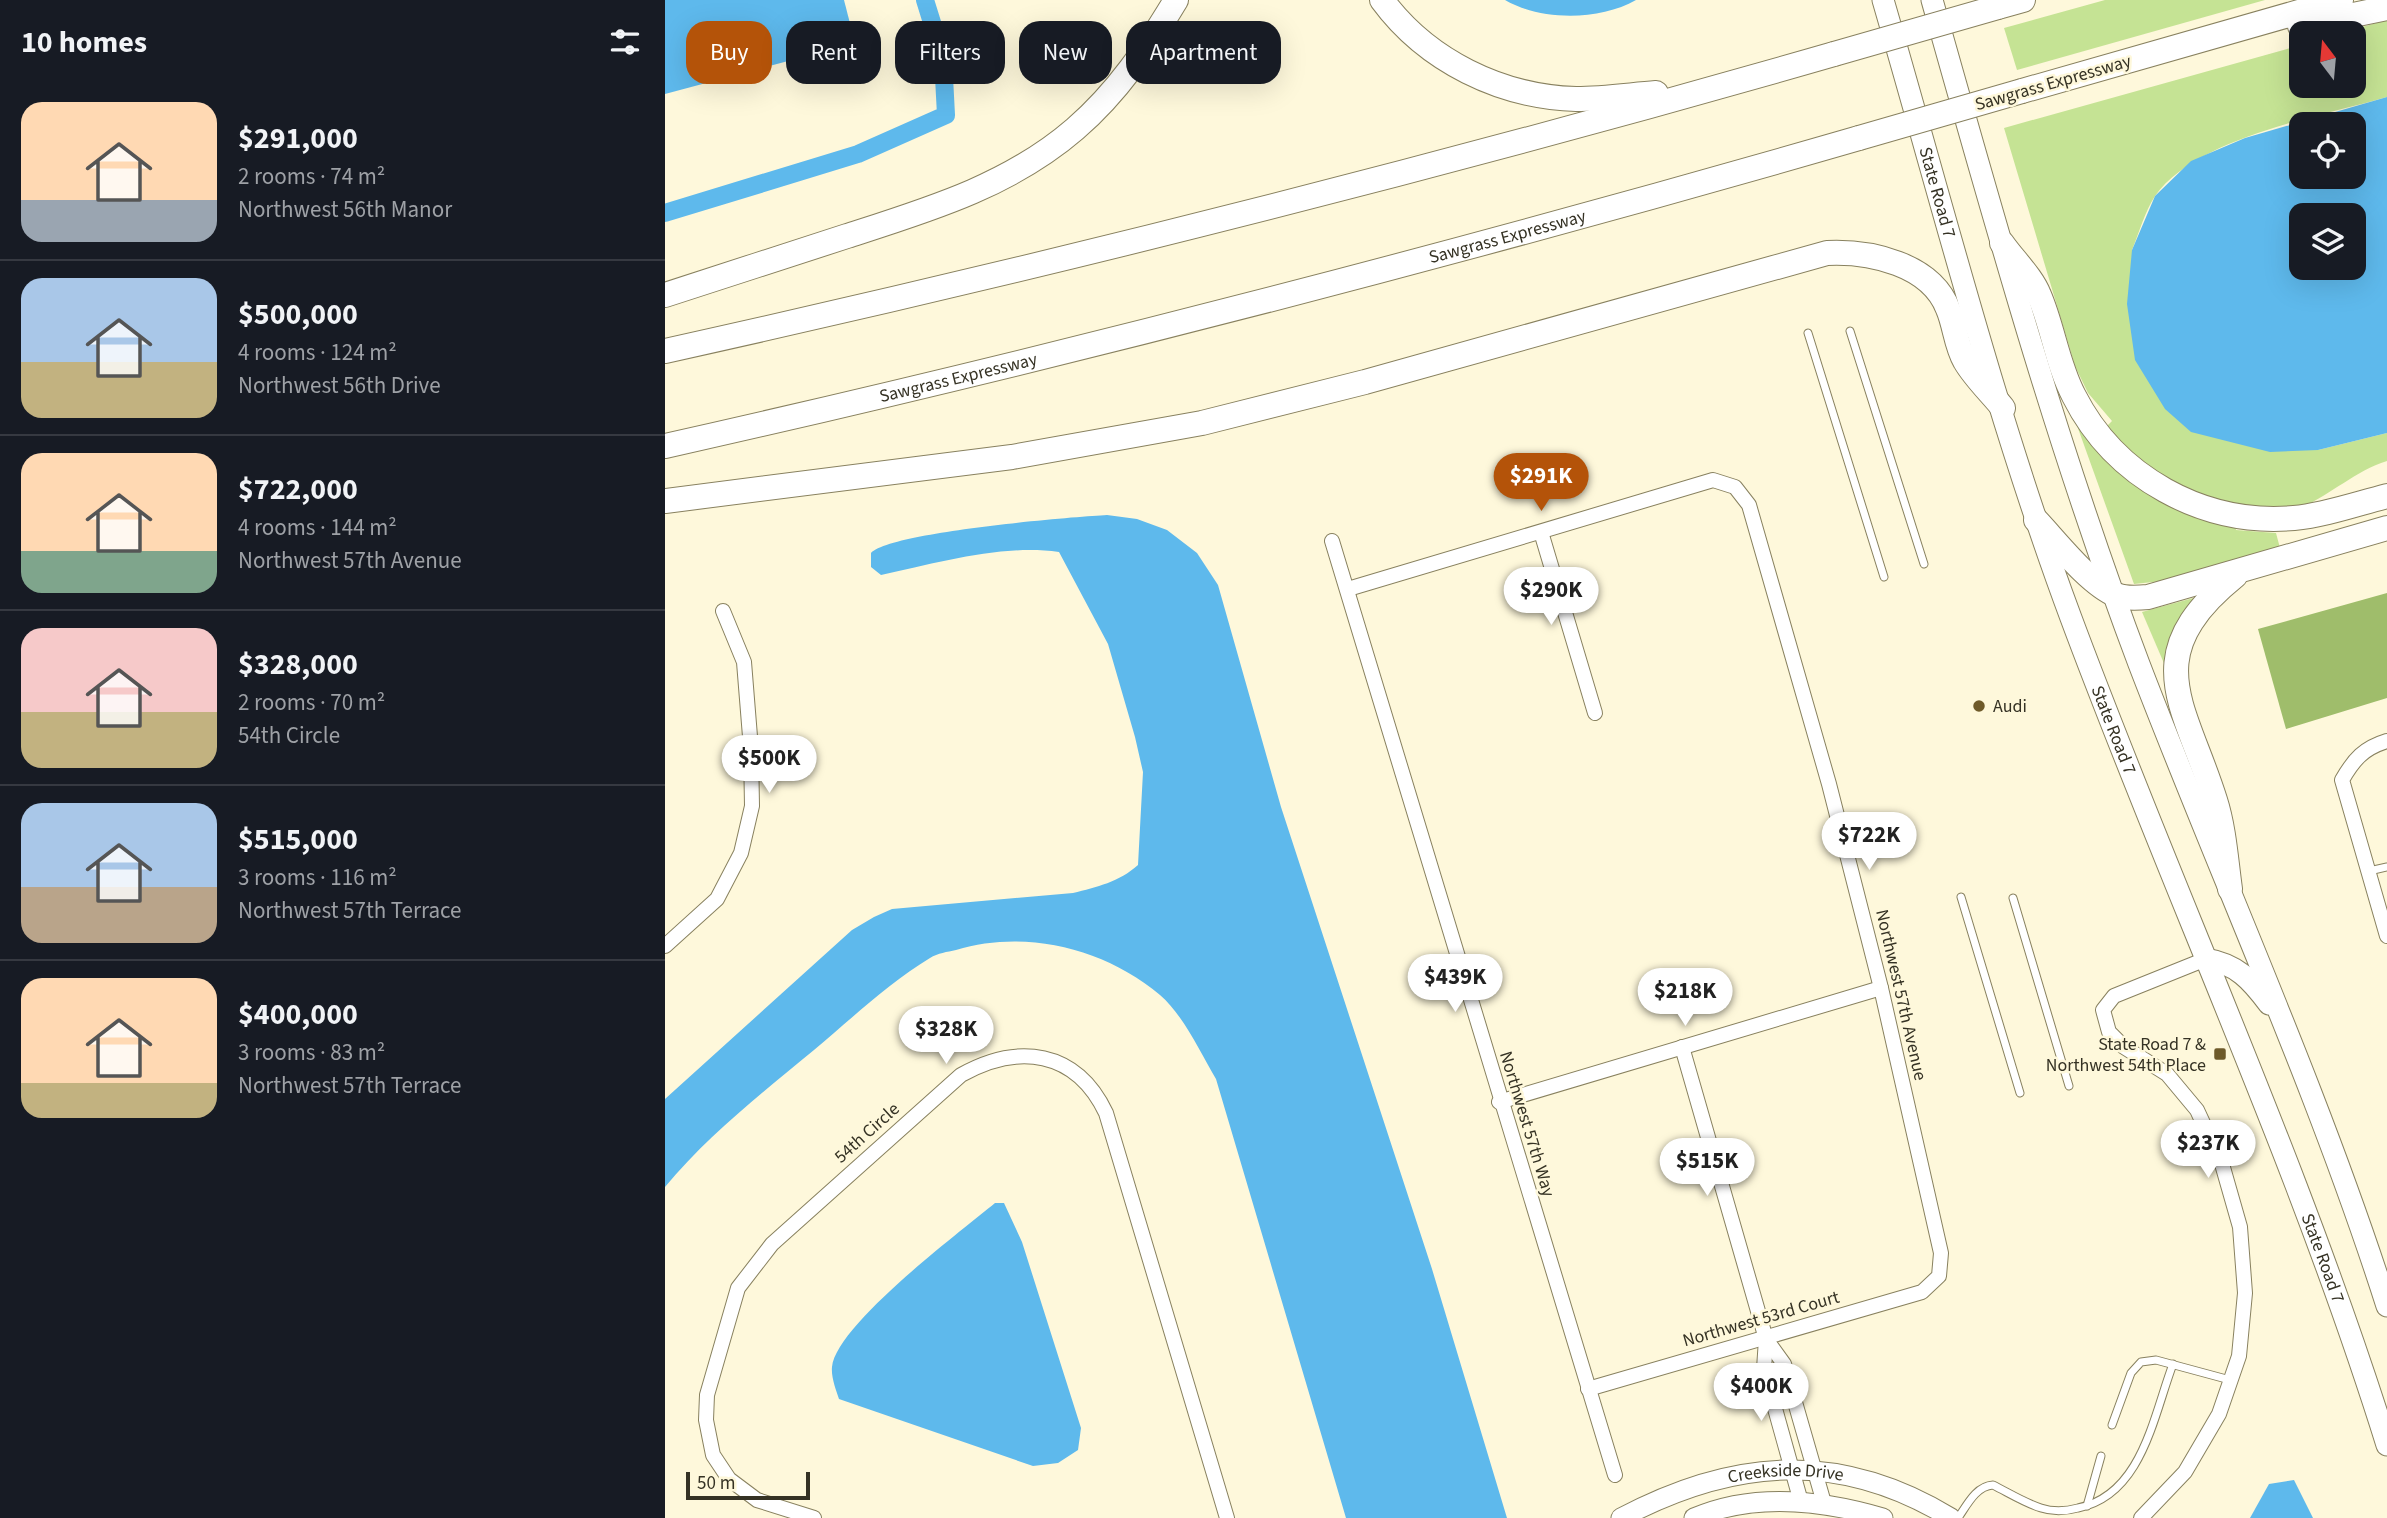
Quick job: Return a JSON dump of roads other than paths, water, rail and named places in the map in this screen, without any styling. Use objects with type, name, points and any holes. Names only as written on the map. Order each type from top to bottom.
[{"type":"highway","points":[[665,295],[939,206],[1009,175],[1075,129],[1111,94],[1143,54],[1175,0]]},
{"type":"highway","points":[[1382,0],[1403,24],[1433,51],[1468,72],[1520,91],[1557,98],[1594,99],[1723,86]]},
{"type":"highway","points":[[665,351],[1209,223],[1723,86],[2023,0]]},
{"type":"highway","name":"Sawgrass Expressway","points":[[665,446],[936,384],[1297,294],[1859,138],[2341,0]]},
{"type":"highway","points":[[2161,51],[2387,8]]},
{"type":"highway","points":[[2001,243],[2039,293],[2066,379],[2083,413],[2114,451],[2161,489],[2195,505],[2249,519],[2311,516],[2387,496]]},
{"type":"highway","points":[[665,500],[1012,457],[1202,423],[1365,382],[1827,253],[1857,253],[1886,259],[1911,270],[1931,285],[1949,309],[1965,360],[2003,408]]},
{"type":"highway","points":[[2036,520],[2094,579],[2115,595],[2148,597],[2387,528]]},
{"type":"highway","points":[[2230,889],[2216,802],[2178,703],[2176,674],[2181,645],[2196,614],[2211,596],[2243,569]]},
{"type":"main road","name":"State Road 7","points":[[1883,0],[2036,520],[2124,761],[2291,1175],[2387,1445]]},
{"type":"main road","points":[[1932,0],[2050,404],[2115,595],[2151,694],[2286,1026],[2387,1306]]},
{"type":"main road","points":[[2206,959],[2224,962],[2247,975],[2286,1026]]},
{"type":"street","name":"Northwest 57th Avenue","points":[[1541,532],[1713,480],[1735,487],[1749,505],[1829,784],[1881,988],[1941,1253],[1939,1276]]},
{"type":"street","points":[[1348,589],[1541,532],[1595,713]]},
{"type":"street","name":"Northwest 57th Way","points":[[1332,541],[1499,1102],[1615,1475]]},
{"type":"street","points":[[665,946],[717,899],[741,853],[752,806],[744,662],[723,611]]},
{"type":"street","points":[[2387,741],[2370,746],[2353,761],[2342,780],[2387,936]]},
{"type":"street","points":[[2141,1518],[2185,1472],[2219,1415],[2239,1356],[2245,1293],[2240,1227],[2222,1164],[2197,1110],[2167,1074],[2124,1047],[2109,1032],[2103,1010],[2114,996],[2206,959]]},
{"type":"street","points":[[1499,1102],[1881,988]]},
{"type":"street","points":[[1682,1047],[1766,1339],[1784,1364],[1824,1503]]},
{"type":"street","name":"54th Circle","points":[[814,1518],[757,1500],[729,1479],[713,1455],[706,1420],[707,1395],[738,1288],[772,1244],[961,1075],[984,1062],[1006,1056],[1028,1056],[1054,1062],[1080,1074],[1095,1089],[1106,1113],[1227,1518]]},
{"type":"street","name":"Northwest 53rd Court","points":[[1588,1390],[1921,1292],[1939,1276]]},
{"type":"street","points":[[1766,1339],[1764,1369],[1801,1502]]},
{"type":"street","name":"Creekside Drive","points":[[1621,1518],[1664,1496],[1721,1477],[1792,1468],[1814,1470],[1897,1489],[1951,1518]]},
{"type":"street","name":"Creekside Drive","points":[[1694,1518],[1743,1504],[1801,1502],[1824,1503],[1883,1518]]},
{"type":"lane","points":[[1850,331],[1924,564]]},
{"type":"lane","points":[[1808,333],[1884,577]]},
{"type":"lane","points":[[2368,871],[2387,867]]},
{"type":"lane","points":[[1961,897],[2021,1093]]},
{"type":"lane","points":[[2013,898],[2069,1086]]},
{"type":"lane","points":[[2112,1425],[2131,1373],[2141,1362],[2156,1360],[2231,1381]]},
{"type":"lane","points":[[1958,1518],[1985,1485],[1993,1485],[2043,1509],[2065,1511],[2087,1506],[2114,1494],[2130,1476],[2173,1364]]},
{"type":"lane","points":[[2087,1506],[2101,1456]]},
{"type":"water","points":[[665,0],[844,0],[849,21],[786,21],[786,62],[772,65],[772,21],[686,21],[686,84],[702,84],[665,94]]},
{"type":"water","points":[[1505,0],[1636,0],[1605,12],[1570,16],[1535,12]]},
{"type":"water","points":[[2387,97],[2387,433],[2318,450],[2270,452],[2191,432],[2165,409],[2135,360],[2127,304],[2132,250],[2155,196],[2191,161],[2245,138],[2289,125],[2289,189],[2366,189],[2366,112],[2335,112]]},
{"type":"water","points":[[1107,515],[1137,519],[1167,530],[1197,553],[1218,585],[1281,807],[1432,1269],[1507,1518],[1346,1518],[1216,1079],[1184,1024],[1160,995],[1114,965],[1089,955],[1063,947],[1009,942],[982,944],[933,956],[885,990],[756,1098],[717,1132],[665,1187],[665,1099],[852,930],[892,909],[1073,893],[1115,880],[1138,865],[1143,772],[1135,737],[1108,644],[1059,552],[1037,550],[992,553],[881,575],[871,567],[871,553],[885,545],[911,538],[982,527]]},
{"type":"water","points":[[995,1203],[1004,1203],[1022,1242],[1081,1428],[1078,1450],[1058,1463],[1033,1466],[839,1399],[832,1375],[839,1349],[876,1304]]},
{"type":"water","points":[[2294,1480],[2313,1518],[2250,1518],[2269,1484]]},
{"type":"waterway","points":[[665,213],[858,154],[946,115],[943,58],[925,0]]},
{"type":"place","name":"Audi","points":[[1979,706]]},
{"type":"place","name":"State Road 7 & Northwest 54th Place","points":[[2220,1054]]}]
